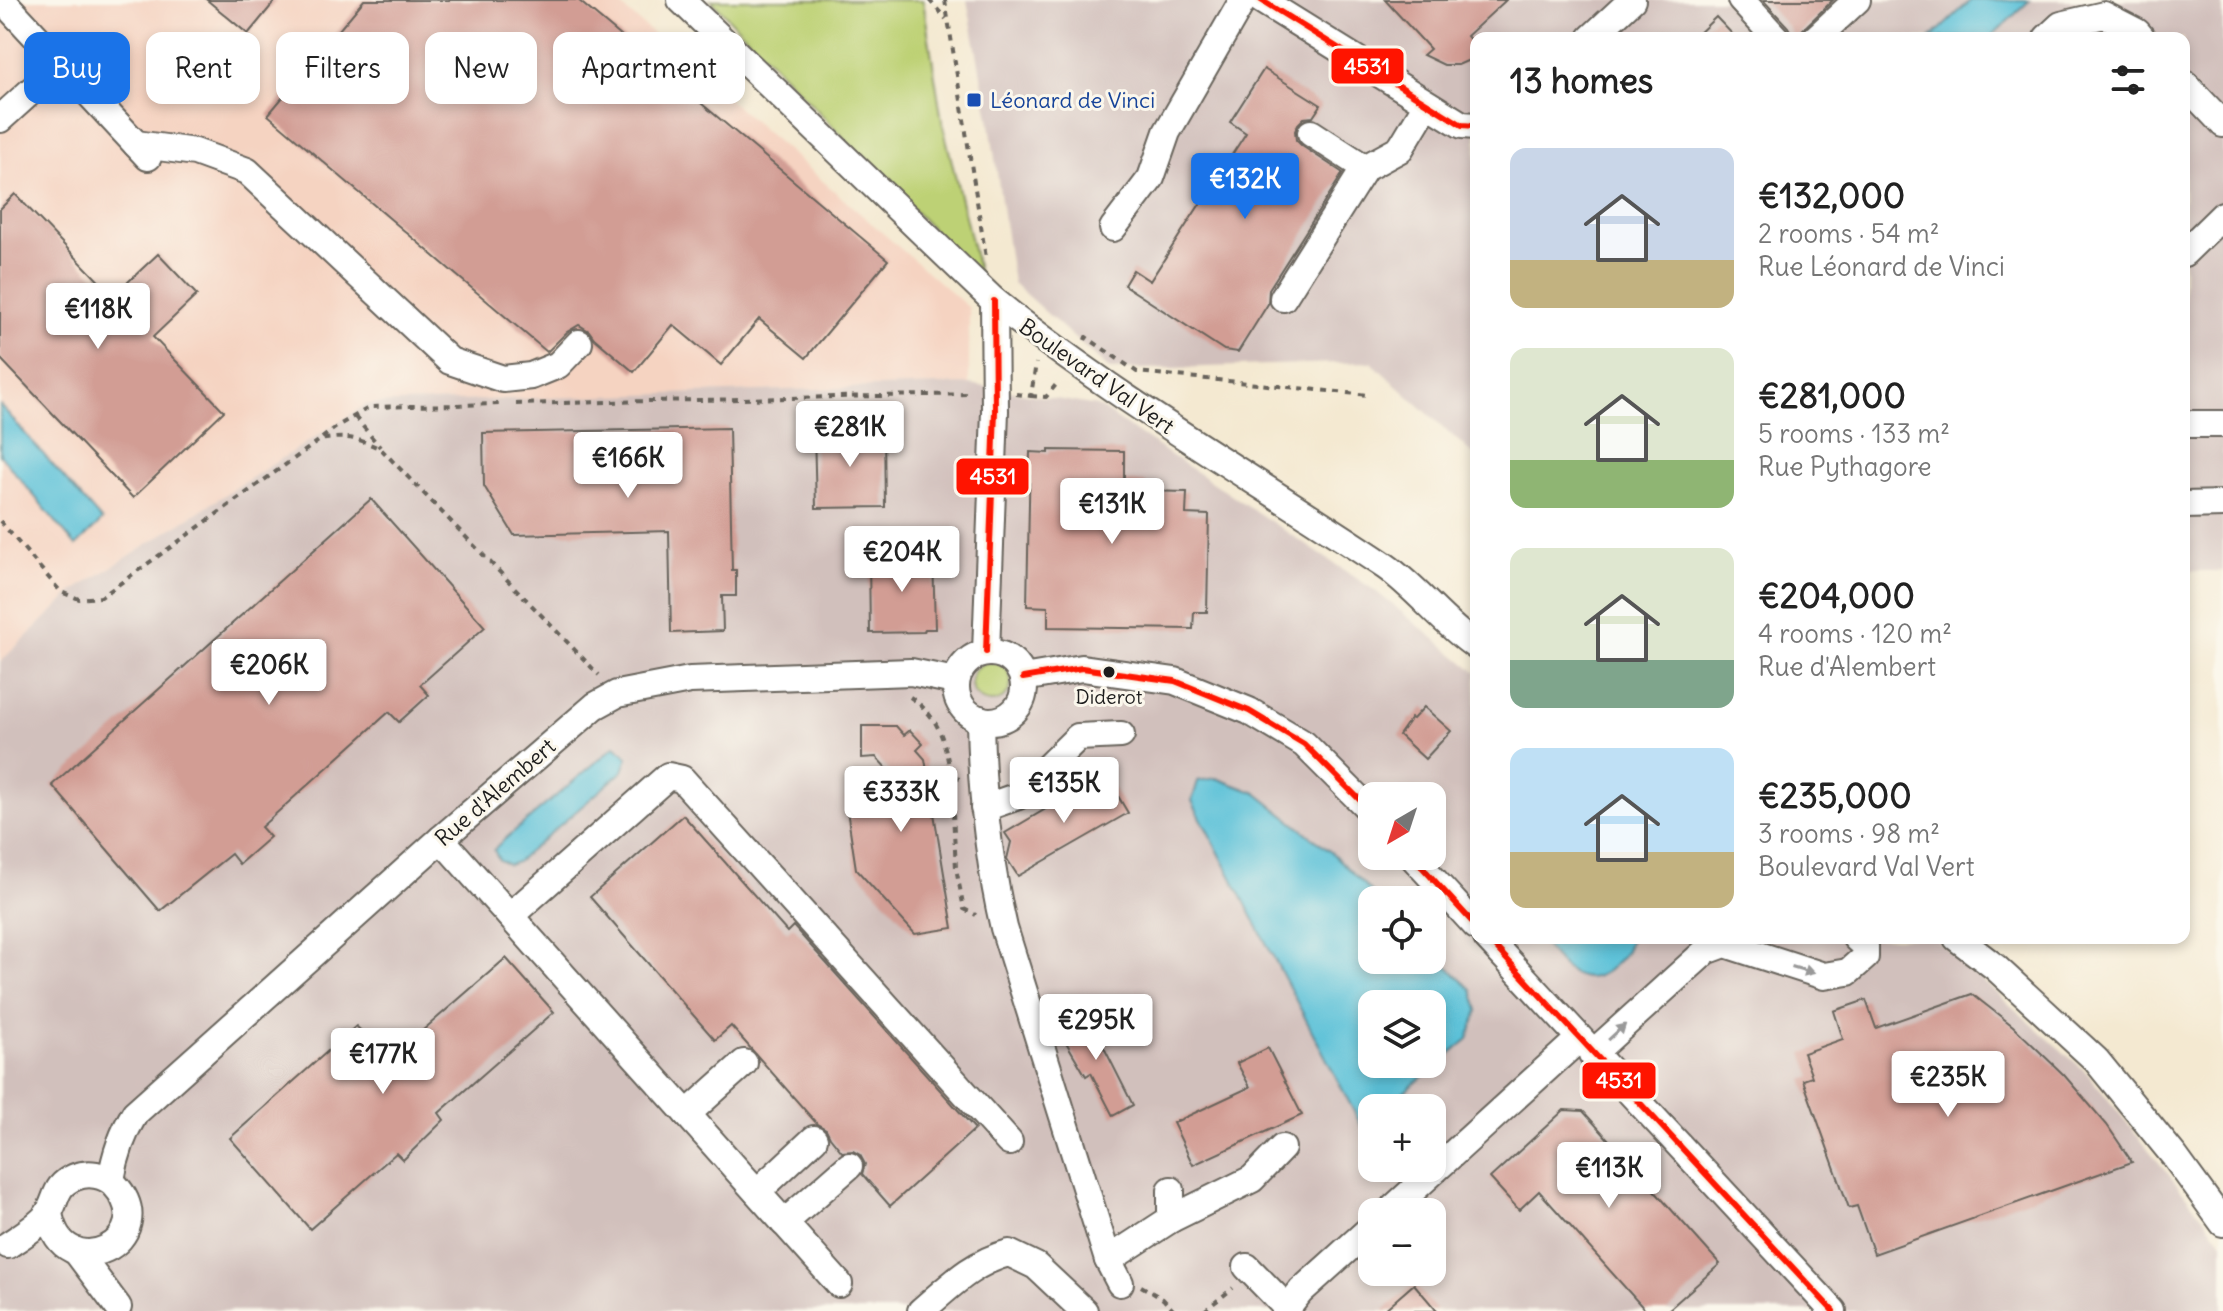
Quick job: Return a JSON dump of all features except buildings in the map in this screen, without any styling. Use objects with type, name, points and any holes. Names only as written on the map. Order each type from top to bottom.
[{"type":"street","points":[[2,0],[32,32]]},
{"type":"street","name":"Boulevard Val Vert","points":[[681,0],[994,301],[1074,362],[1173,430],[1387,568],[1470,641]]},
{"type":"street","points":[[1113,228],[1151,178],[1167,132],[1243,0]]},
{"type":"street","points":[[1261,0],[1427,104],[1462,125],[1470,126]]},
{"type":"street","points":[[1597,32],[1632,0]]},
{"type":"street","points":[[1741,0],[1770,32]]},
{"type":"street","points":[[1822,32],[1857,0]]},
{"type":"street","points":[[2053,32],[2061,25],[2104,15],[2137,32]]},
{"type":"street","points":[[2190,89],[2223,124]]},
{"type":"street","points":[[0,119],[24,97]]},
{"type":"street","points":[[98,104],[143,152],[195,152],[247,171],[450,361],[503,379],[531,376],[558,365],[579,343]]},
{"type":"street","points":[[1283,298],[1365,168],[1400,149],[1427,104]]},
{"type":"street","points":[[1311,133],[1365,168]]},
{"type":"street","points":[[2190,247],[2223,215]]},
{"type":"street","points":[[986,652],[995,393],[994,301]]},
{"type":"street","points":[[2190,424],[2223,424]]},
{"type":"street","points":[[2190,505],[2223,504]]},
{"type":"street","points":[[986,652],[1006,656],[1014,662],[1023,678],[1024,690],[1015,710],[996,721],[980,719],[965,711],[959,703],[955,681],[966,662],[975,655],[986,652]]},
{"type":"street","points":[[1023,678],[1082,668],[1175,681],[1249,711],[1304,744],[1358,798]]},
{"type":"street","name":"Rue d'Alembert","points":[[4,1246],[32,1229],[49,1213],[54,1194],[126,1127],[135,1113],[441,839],[595,706],[617,694],[690,680],[911,672],[955,681]]},
{"type":"street","points":[[980,719],[983,796],[993,879],[1004,928],[1114,1271],[1171,1219],[1252,1179],[1282,1148]]},
{"type":"street","points":[[983,796],[1018,796],[1078,737],[1121,735]]},
{"type":"street","points":[[510,916],[668,776],[682,779],[1009,1142]]},
{"type":"street","points":[[441,839],[839,1284]]},
{"type":"street","points":[[1426,870],[1470,915]]},
{"type":"street","points":[[1492,944],[1833,1311]]},
{"type":"street","points":[[1406,1198],[1706,951],[1725,944],[1824,976],[1848,972],[1865,957],[1863,944]]},
{"type":"street","points":[[1965,944],[1995,967],[2096,1060],[2175,1157],[2223,1223]]},
{"type":"street","points":[[687,1114],[744,1063]]},
{"type":"street","name":"Rue d'Alembert","points":[[111,1180],[126,1127]]},
{"type":"street","points":[[757,1192],[814,1139]]},
{"type":"street","points":[[784,1223],[849,1166]]},
{"type":"street","points":[[49,1213],[55,1234],[118,1307],[112,1274],[114,1245],[122,1236],[129,1212],[126,1200],[111,1180],[99,1175],[74,1177]]},
{"type":"street","points":[[1171,1190],[1171,1219]]},
{"type":"street","points":[[1251,1272],[1286,1310],[1301,1291],[1358,1240]]},
{"type":"street","name":"Rue d'Alembert","points":[[4,1246],[70,1248],[89,1254],[103,1252],[114,1245]]},
{"type":"street","points":[[921,1311],[966,1272],[991,1258],[1009,1253],[1036,1266],[1084,1311]]},
{"type":"path","points":[[929,0],[948,21]]},
{"type":"path","points":[[945,0],[987,264]]},
{"type":"path","points":[[1031,396],[1046,397],[1074,362],[1086,337],[1137,372],[1368,395]]},
{"type":"path","points":[[0,521],[61,592],[79,599],[101,597],[370,407],[995,393]]},
{"type":"path","points":[[354,416],[381,449],[617,694]]},
{"type":"path","points":[[320,440],[343,436],[381,449]]},
{"type":"path","points":[[895,698],[911,697],[928,710],[944,739],[951,777],[956,868],[964,909],[1004,928]]},
{"type":"path","points":[[951,777],[983,796]]},
{"type":"path","points":[[1114,1271],[1163,1299],[1174,1311]]},
{"type":"path","points":[[1204,1311],[1251,1272]]},
{"type":"shaded area","points":[[0,0],[614,0],[651,32],[553,32],[553,104],[734,104],[969,308],[969,384],[367,404],[74,591],[0,662]]},
{"type":"shaded area","points":[[967,0],[2223,0],[2223,571],[2190,571],[2190,32],[1470,32],[1470,452],[1371,362],[1110,370],[1013,283],[989,117]]},
{"type":"shaded area","points":[[969,384],[1097,406],[1374,590],[1470,667],[1470,944],[1941,944],[2086,1072],[2223,1242],[2223,1311],[0,1311],[0,662],[74,591],[367,404]]},
{"type":"green space","points":[[711,0],[923,0],[942,121],[980,279],[745,32]]},
{"type":"green space","points":[[991,662],[1005,668],[1011,682],[1005,696],[991,702],[977,696],[971,682],[977,668]]},
{"type":"water","points":[[1971,0],[2030,0],[1996,32],[1937,32]]},
{"type":"water","points":[[0,405],[102,521],[76,546],[0,455]]},
{"type":"water","points":[[615,746],[628,757],[623,771],[517,862],[509,865],[499,860],[494,850],[498,845]]},
{"type":"water","points":[[1216,778],[1256,793],[1332,853],[1366,886],[1358,886],[1358,974],[1446,974],[1446,965],[1472,990],[1478,1010],[1468,1039],[1446,1057],[1446,990],[1358,990],[1358,1078],[1421,1078],[1402,1094],[1358,1094],[1358,1119],[1192,801],[1198,781]]},
{"type":"water","points":[[1543,944],[1628,944],[1617,962],[1591,978],[1581,977],[1563,966]]},
{"type":"transit line","name":"4531","points":[[1261,0],[1462,125],[1470,126]]},
{"type":"transit line","name":"4531","points":[[986,652],[995,411],[994,301]]},
{"type":"transit line","name":"4531","points":[[1023,678],[1082,668],[1175,681],[1249,711],[1304,744],[1358,798]]},
{"type":"transit line","name":"4531","points":[[1425,870],[1470,919]]},
{"type":"transit line","name":"4531","points":[[1493,944],[1833,1311]]},
{"type":"place","name":"Léonard de Vinci","points":[[974,100]]},
{"type":"place","name":"Diderot","points":[[1109,672]]}]
